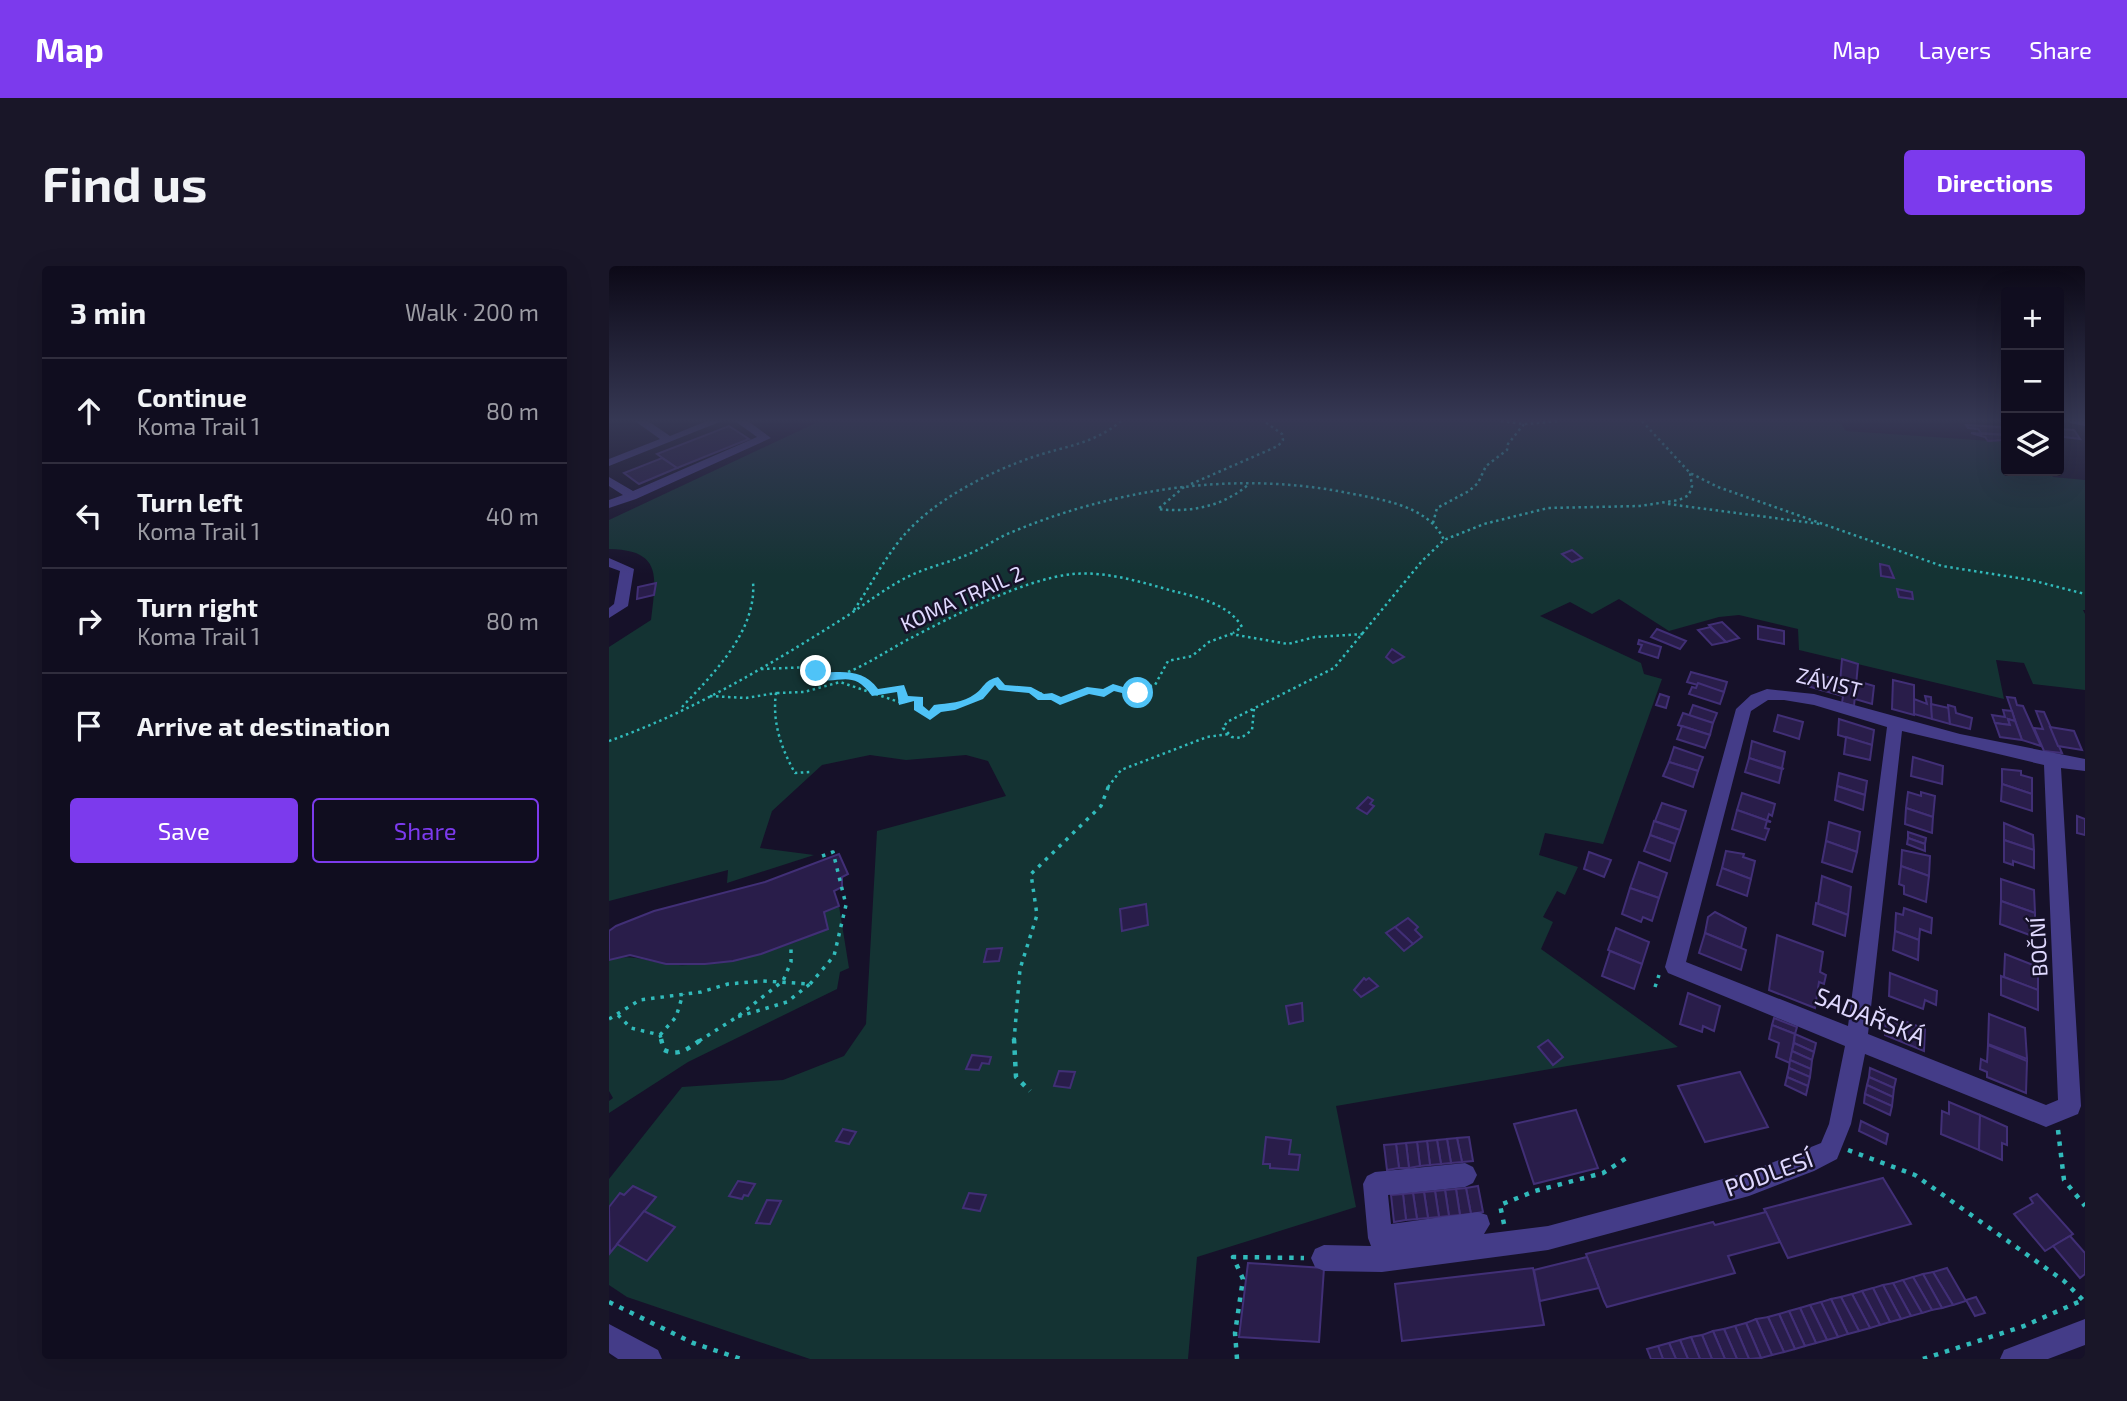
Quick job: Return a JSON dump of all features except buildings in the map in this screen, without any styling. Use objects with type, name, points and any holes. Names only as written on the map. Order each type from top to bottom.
[{"type":"street","points":[[609,504],[687,472]]},
{"type":"street","points":[[609,481],[632,496]]},
{"type":"street","points":[[609,562],[627,569]]},
{"type":"street","points":[[609,573],[627,569]]},
{"type":"street","points":[[609,614],[621,606],[627,569]]},
{"type":"street","name":"ZÁVIST","points":[[1668,967],[1744,709],[1766,694],[1781,694],[2052,760],[2085,765]]},
{"type":"street","name":"PODLESÍ","points":[[1324,1258],[1381,1248],[1548,1238],[1749,1184],[1806,1163],[1829,1151],[1840,1124],[1857,1040],[1895,723]]},
{"type":"street","name":"BOČNÍ","points":[[2051,1123],[2070,1106],[2052,760]]},
{"type":"street","name":"SADAŘSKÁ","points":[[1668,967],[1857,1040],[2051,1123]]},
{"type":"street","points":[[1465,1175],[1375,1184],[1381,1248],[1478,1224]]},
{"type":"street","points":[[2013,1359],[2085,1332]]},
{"type":"street","points":[[609,1337],[633,1353],[649,1359]]},
{"type":"path","points":[[853,612],[905,534],[931,513],[997,472]]},
{"type":"path","points":[[1217,472],[1187,485],[1158,509],[1193,509],[1222,501],[1241,493],[1251,482]]},
{"type":"path","points":[[1433,523],[1435,509],[1458,499],[1478,483],[1482,472]]},
{"type":"path","points":[[1662,504],[1689,495],[1692,486],[1690,473]]},
{"type":"path","points":[[1690,473],[1770,508],[1834,526],[1882,547],[1916,555],[1942,566],[2031,580],[2085,594]]},
{"type":"path","points":[[609,741],[638,732],[710,696],[919,571],[969,554],[1013,531],[1066,512],[1187,485],[1251,482],[1299,485],[1373,498],[1417,513],[1433,523],[1442,533],[1444,540]]},
{"type":"path","points":[[1229,734],[1224,725],[1334,668],[1422,561],[1444,540],[1484,524],[1548,508],[1662,504],[1834,526]]},
{"type":"path","name":"KOMA TRAIL 2","points":[[844,674],[868,665],[907,640],[996,596],[1063,575],[1106,576],[1171,589],[1201,600],[1240,622],[1242,627],[1231,634]]},
{"type":"path","points":[[678,711],[710,677],[747,618],[756,592],[753,582]]},
{"type":"path","points":[[710,696],[746,698],[819,689],[840,682],[902,703],[913,698],[919,699],[918,708],[930,717],[938,708],[951,708],[979,696],[989,683],[998,680],[1002,688],[1031,690],[1042,698],[1052,697],[1060,702],[1087,691],[1097,690],[1104,693],[1113,687],[1141,693],[1146,687],[1154,685],[1168,662],[1192,656],[1209,642],[1231,634],[1296,644],[1315,636],[1364,634]]},
{"type":"path","points":[[760,668],[813,667],[818,676],[844,674],[869,681],[876,693],[900,688],[904,700],[902,703]]},
{"type":"path","points":[[776,693],[774,717],[781,751],[796,773],[810,772]]},
{"type":"path","points":[[1030,1091],[1016,1077],[1013,1052],[1020,969],[1037,915],[1031,874],[1101,806],[1110,782],[1121,769],[1207,737],[1229,734],[1241,738],[1252,730],[1254,709]]},
{"type":"path","points":[[737,1017],[765,1011],[797,996],[834,956],[846,905],[833,852],[822,856]]},
{"type":"path","points":[[660,1035],[664,1051],[673,1054],[682,1052],[737,1017],[783,981],[791,961],[791,944]]},
{"type":"path","points":[[1655,986],[1668,967]]},
{"type":"path","points":[[609,1019],[640,1000],[742,982],[783,981],[810,984]]},
{"type":"path","points":[[660,1035],[676,1017],[684,994]]},
{"type":"path","points":[[618,1014],[620,1019],[636,1031],[660,1035]]},
{"type":"path","points":[[2051,1123],[2067,1131]]},
{"type":"path","points":[[2051,1123],[2064,1180],[2085,1206]]},
{"type":"path","points":[[1832,1144],[1915,1175],[2084,1299],[2049,1317],[1923,1359]]},
{"type":"path","points":[[1500,1209],[1500,1205],[1535,1191],[1604,1173],[1628,1157]]},
{"type":"path","points":[[1237,1359],[1235,1333],[1243,1279],[1233,1257],[1324,1258]]},
{"type":"path","points":[[609,1302],[693,1343],[741,1359]]},
{"type":"green space","points":[[711,472],[2001,472],[2001,476],[2052,476],[2085,480],[2085,690],[2033,684],[2024,663],[1996,660],[2004,699],[1799,650],[1798,629],[1739,615],[1719,617],[1669,631],[1619,599],[1592,614],[1570,602],[1540,616],[1641,663],[1644,674],[1662,679],[1603,844],[1545,833],[1539,855],[1578,867],[1565,895],[1557,891],[1543,917],[1553,922],[1541,949],[1678,1047],[1336,1106],[1356,1207],[1197,1257],[1188,1359],[810,1359],[627,1297],[609,1285],[609,1179],[682,1087],[783,1080],[844,1056],[866,1024],[877,831],[1006,796],[988,761],[966,755],[906,760],[870,755],[822,765],[772,811],[760,848],[814,855],[727,883],[728,870],[609,901],[609,647],[651,620],[654,579],[652,569],[639,554],[609,549],[609,520]]},
{"type":"green space","points":[[839,906],[849,968],[840,972],[837,989],[688,1062],[609,1113],[609,1101],[613,1098],[609,1091],[609,960],[631,957],[685,965],[720,963],[752,956],[828,929],[824,912]]},
{"type":"route","points":[[816,671],[815,674],[820,677],[849,674],[859,680],[869,681],[876,693],[900,688],[904,700],[902,703],[913,698],[919,699],[918,708],[930,717],[938,708],[951,708],[979,696],[989,683],[998,680],[1002,688],[1031,690],[1042,698],[1052,697],[1060,702],[1087,691],[1097,690],[1104,693],[1113,687],[1138,693]]}]
